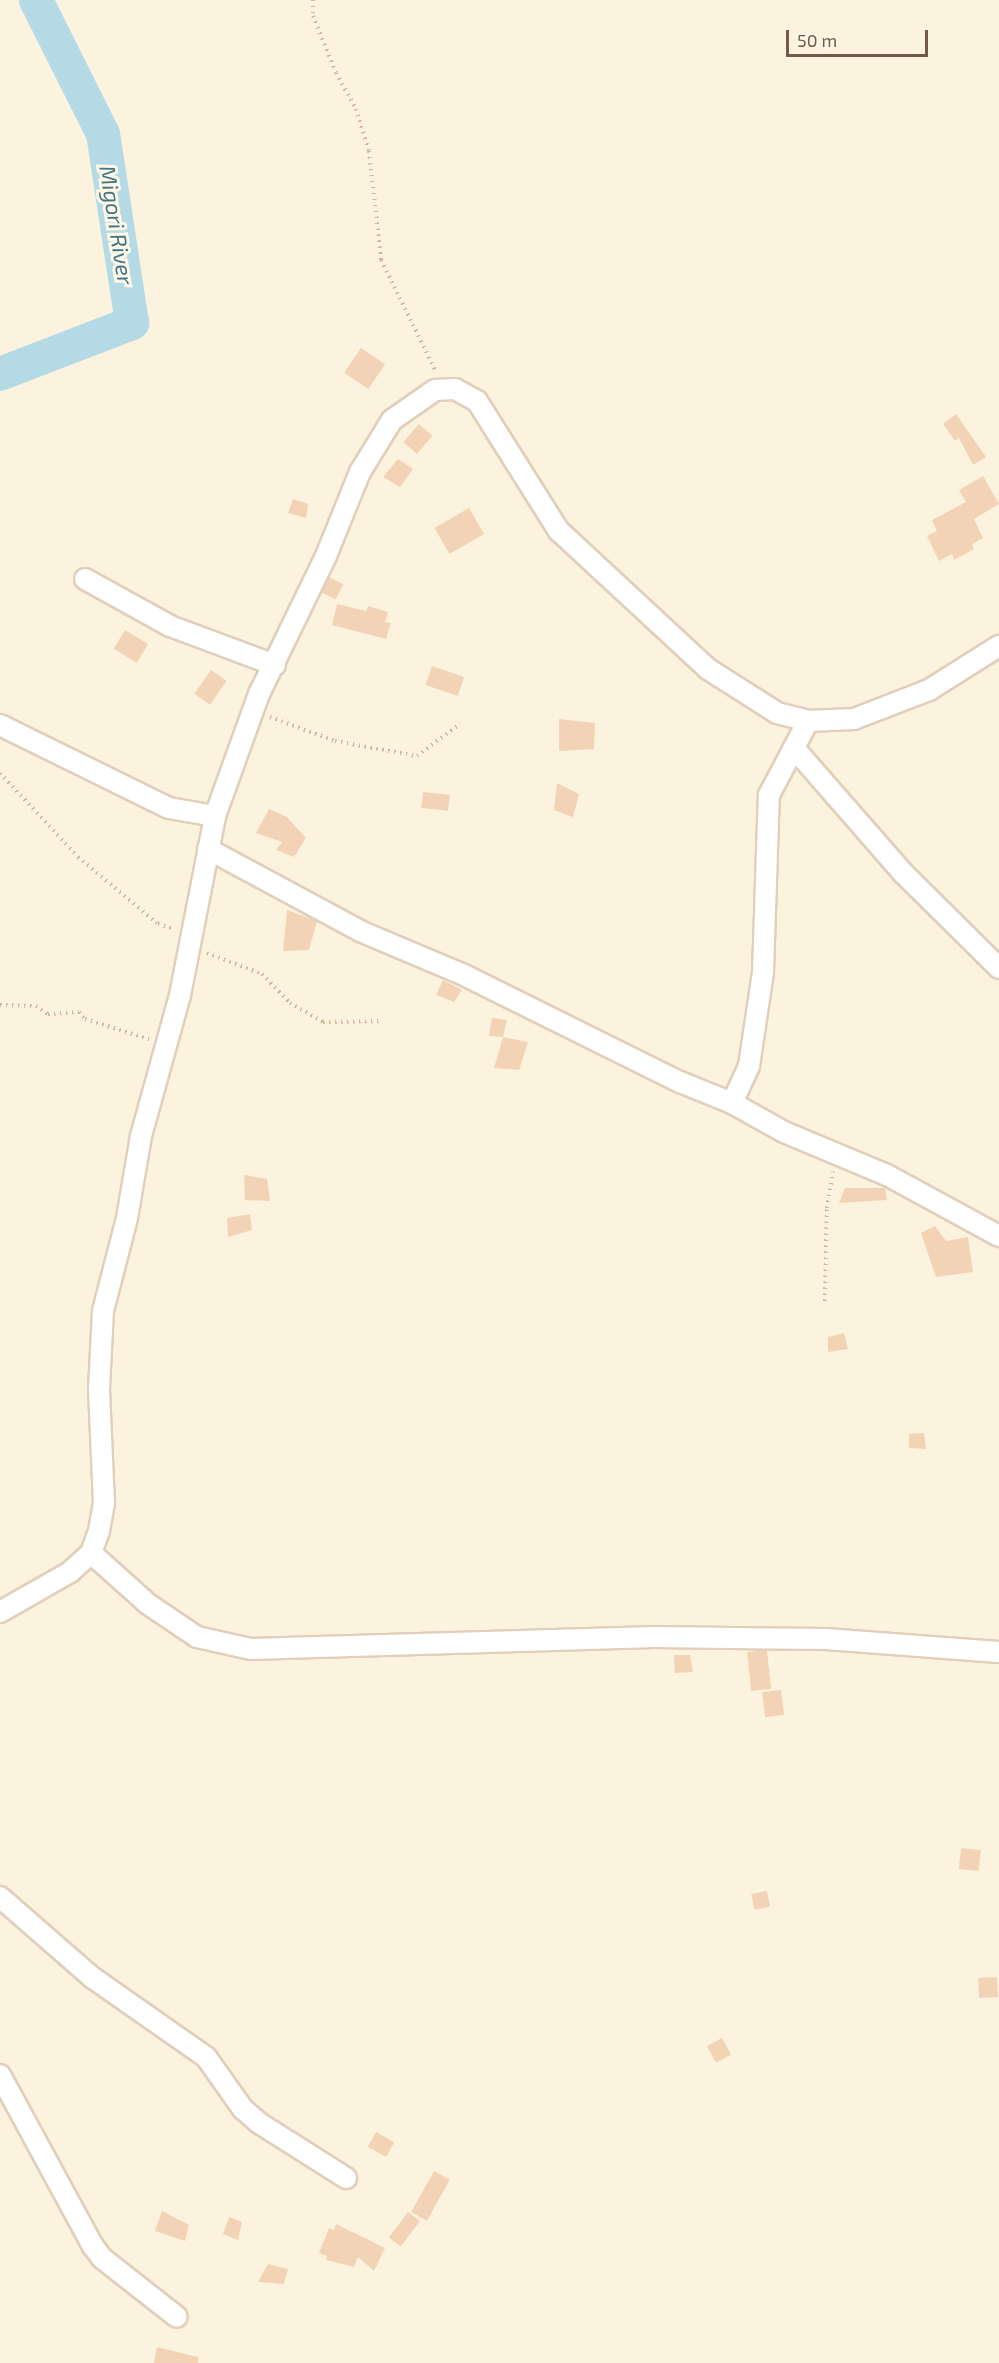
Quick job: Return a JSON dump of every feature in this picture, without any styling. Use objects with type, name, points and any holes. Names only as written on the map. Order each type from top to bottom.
[{"type":"street","points":[[0,1612],[48,1587],[91,1553],[104,1504],[99,1389],[103,1311],[127,1218],[141,1136],[168,1044],[192,940],[215,816],[253,711],[276,665],[360,472],[392,420],[407,406],[444,389],[466,393],[477,401],[559,531],[690,653],[753,699],[777,713],[808,721],[854,719],[929,690],[999,646]]},
{"type":"street","points":[[85,579],[170,626],[276,665]]},
{"type":"street","points":[[732,1103],[749,1066],[763,972],[769,795],[808,721]]},
{"type":"street","points":[[0,725],[169,808],[215,816]]},
{"type":"street","points":[[794,748],[903,873],[999,968]]},
{"type":"street","points":[[208,849],[360,931],[464,975],[680,1082],[732,1103],[784,1132],[887,1175],[999,1236]]},
{"type":"street","points":[[91,1553],[148,1604],[197,1637],[251,1649],[654,1637],[826,1638],[999,1652]]},
{"type":"street","points":[[0,1897],[93,1978],[206,2057],[243,2109],[259,2123],[346,2178]]},
{"type":"street","points":[[0,2075],[93,2246],[102,2258],[177,2317]]},
{"type":"path","points":[[313,0],[313,16],[336,73],[356,109],[369,151],[381,260],[444,389]]},
{"type":"path","points":[[253,711],[335,741],[417,756],[460,724]]},
{"type":"path","points":[[0,773],[78,857],[158,924],[192,940],[214,958],[262,974],[290,1003],[323,1022],[379,1021]]},
{"type":"path","points":[[0,1005],[36,1006],[48,1014],[79,1012],[85,1019],[168,1044]]},
{"type":"path","points":[[825,1301],[827,1208],[836,1153]]},
{"type":"building","points":[[361,348],[385,364],[368,389],[344,373]]},
{"type":"building","points":[[956,414],[986,457],[973,465],[959,438],[955,441],[943,424]]},
{"type":"building","points":[[419,424],[433,436],[417,454],[403,442]]},
{"type":"building","points":[[398,459],[413,469],[400,487],[383,477]]},
{"type":"building","points":[[983,476],[999,504],[974,519],[983,538],[972,544],[974,549],[954,560],[952,554],[939,561],[927,536],[937,531],[932,520],[966,502],[959,490]]},
{"type":"building","points":[[293,499],[308,504],[306,518],[288,513]]},
{"type":"building","points":[[469,508],[484,534],[449,554],[434,528]]},
{"type":"building","points":[[329,577],[343,584],[336,599],[321,592]]},
{"type":"building","points":[[337,604],[366,611],[368,606],[388,612],[385,622],[391,623],[386,639],[332,625]]},
{"type":"building","points":[[125,630],[148,644],[137,663],[114,649]]},
{"type":"building","points":[[432,666],[464,677],[458,696],[425,685]]},
{"type":"building","points":[[211,670],[227,681],[210,705],[194,694]]},
{"type":"building","points":[[559,719],[595,723],[594,749],[559,751]]},
{"type":"building","points":[[557,783],[579,794],[573,817],[554,810]]},
{"type":"building","points":[[423,792],[450,795],[448,811],[421,808]]},
{"type":"building","points":[[269,809],[287,817],[306,838],[294,857],[276,850],[282,842],[256,833]]},
{"type":"building","points":[[287,910],[317,921],[309,950],[283,951]]},
{"type":"building","points":[[443,980],[462,990],[454,1002],[436,995]]},
{"type":"building","points":[[492,1018],[507,1020],[503,1037],[489,1036]]},
{"type":"building","points":[[503,1037],[528,1042],[519,1070],[494,1068]]},
{"type":"building","points":[[244,1175],[267,1179],[270,1201],[245,1200]]},
{"type":"building","points":[[845,1188],[885,1188],[887,1200],[839,1203]]},
{"type":"building","points":[[250,1214],[252,1230],[228,1237],[227,1218]]},
{"type":"building","points":[[935,1226],[946,1241],[968,1237],[973,1272],[936,1277],[921,1233]]},
{"type":"building","points":[[844,1333],[848,1349],[828,1352],[828,1337]]},
{"type":"building","points":[[924,1433],[926,1449],[909,1448],[909,1434]]},
{"type":"building","points":[[767,1650],[771,1689],[751,1691],[747,1652]]},
{"type":"building","points":[[674,1655],[690,1655],[693,1672],[675,1673]]},
{"type":"building","points":[[781,1690],[784,1715],[765,1717],[762,1692]]},
{"type":"building","points":[[961,1848],[981,1850],[979,1871],[959,1869]]},
{"type":"building","points":[[767,1891],[770,1907],[754,1910],[751,1894]]},
{"type":"building","points":[[997,1977],[998,1997],[979,1998],[978,1978]]},
{"type":"building","points":[[722,2038],[731,2055],[716,2063],[707,2046]]},
{"type":"building","points":[[376,2132],[394,2142],[386,2157],[368,2147]]},
{"type":"building","points":[[434,2171],[450,2180],[427,2221],[411,2212]]},
{"type":"building","points":[[162,2211],[189,2225],[185,2241],[155,2231]]},
{"type":"building","points":[[408,2212],[420,2221],[401,2247],[389,2238]]},
{"type":"building","points":[[229,2217],[242,2222],[238,2240],[223,2234]]},
{"type":"building","points":[[336,2224],[385,2248],[374,2271],[358,2257],[354,2267],[326,2260],[327,2256],[319,2253],[329,2228],[334,2230]]},
{"type":"building","points":[[268,2264],[288,2269],[284,2284],[258,2282]]},
{"type":"building","points":[[157,2347],[198,2357],[198,2363],[154,2363]]},
{"type":"waterway","name":"Migori River","points":[[0,374],[132,323],[103,134],[36,0]]}]
